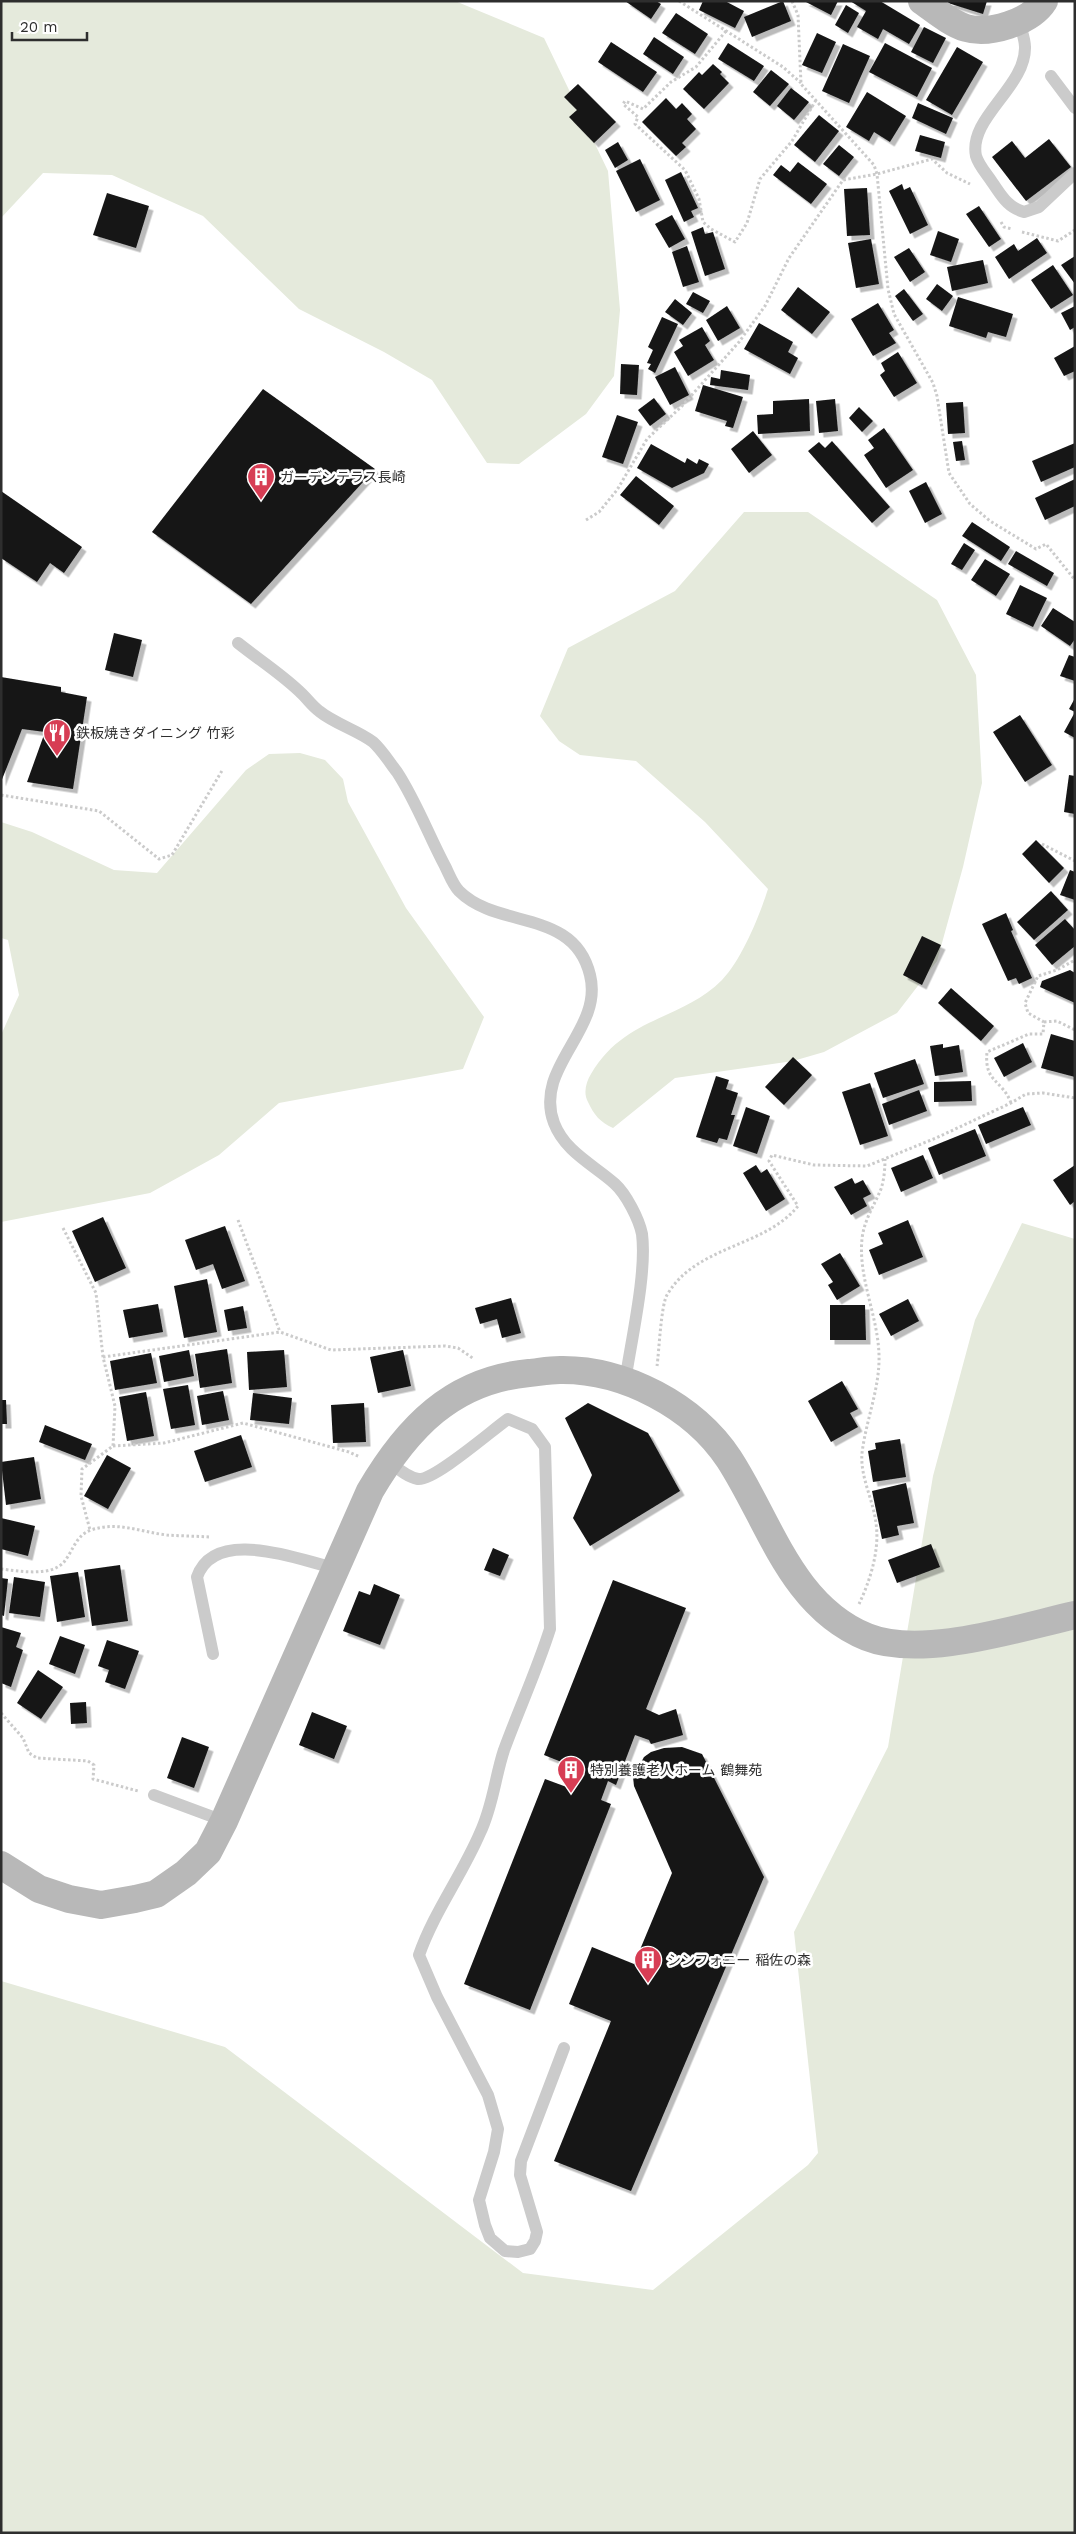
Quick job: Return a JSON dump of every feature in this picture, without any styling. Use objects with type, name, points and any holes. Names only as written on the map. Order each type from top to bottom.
[{"type":"street","points":[[922,1],[966,28],[984,28],[1019,21],[1031,16],[1044,1]]},
{"type":"street","points":[[1,1865],[39,1889],[69,1899],[101,1905],[156,1894],[186,1873],[208,1852],[224,1821],[370,1491],[385,1465],[406,1439],[437,1408],[463,1390],[513,1374],[560,1370],[584,1372],[625,1382],[669,1402],[696,1420],[729,1459],[784,1559],[819,1608],[848,1628],[868,1637],[897,1644],[930,1646],[1075,1615]]},
{"type":"lane","points":[[1019,21],[1025,47],[1024,57],[1015,80],[981,127],[976,144],[979,163],[1010,207],[1024,212],[1039,206],[1075,173]]},
{"type":"lane","points":[[1051,76],[1075,108]]},
{"type":"lane","points":[[238,643],[298,689],[318,711],[373,743],[398,774],[458,891],[482,908],[503,916],[542,924],[561,934],[583,956],[590,974],[592,987],[589,1007],[572,1045],[555,1072],[550,1091],[554,1123],[559,1133],[580,1158],[616,1185],[629,1204],[642,1232],[642,1267],[625,1382]]},
{"type":"lane","points":[[385,1465],[408,1476],[426,1479],[443,1469],[508,1419],[532,1429],[545,1447],[550,1629],[541,1657],[504,1750],[488,1815],[461,1874],[444,1900],[419,1955],[437,1997],[493,2108],[498,2129],[494,2152],[479,2200],[490,2238],[505,2251],[518,2252],[530,2249],[535,2241],[537,2232],[520,2175],[521,2161],[564,2048]]},
{"type":"lane","points":[[213,1654],[197,1577],[201,1567],[209,1558],[226,1550],[248,1550],[335,1568]]},
{"type":"lane","points":[[154,1795],[224,1821]]},
{"type":"path","points":[[680,1],[784,67],[874,166],[877,174],[888,289],[894,314],[932,383],[937,396],[949,473],[970,504],[990,522],[1036,549],[1046,544],[1075,580]]},
{"type":"path","points":[[792,1],[798,15],[801,84]]},
{"type":"path","points":[[726,31],[696,67],[671,82],[643,109],[625,101],[623,104],[638,117],[635,124],[685,170],[699,199],[701,219],[711,229],[736,242],[747,223],[760,179],[792,141],[816,100]]},
{"type":"path","points":[[586,520],[599,512],[616,490],[647,439],[682,406],[739,342],[765,306],[789,258],[843,180],[877,174],[932,159],[947,173],[977,188]]},
{"type":"path","points":[[1000,220],[1004,227],[1058,241],[1075,230]]},
{"type":"path","points":[[1,795],[99,811],[159,859],[172,855],[223,769]]},
{"type":"path","points":[[1042,844],[1075,861]]},
{"type":"path","points":[[1075,960],[1036,978],[1025,1003],[1028,1013],[1044,1022],[1057,1021],[1075,1030]]},
{"type":"path","points":[[1011,1103],[1007,1092],[989,1076],[986,1068],[987,1052],[1029,1034],[1043,1034],[1044,1022]]},
{"type":"path","points":[[656,1370],[666,1296],[692,1268],[715,1254],[767,1229],[798,1206],[769,1161],[772,1155],[823,1166],[868,1166],[1030,1093],[1075,1098]]},
{"type":"path","points":[[848,1628],[870,1576],[876,1546],[876,1524],[865,1487],[862,1454],[872,1409],[879,1355],[863,1261],[862,1239],[867,1216],[881,1188],[886,1159]]},
{"type":"path","points":[[238,1220],[280,1332]]},
{"type":"path","points":[[63,1228],[96,1293],[103,1357],[115,1406],[113,1446]]},
{"type":"path","points":[[103,1357],[280,1332],[331,1350],[445,1346],[458,1348],[488,1367],[494,1380]]},
{"type":"path","points":[[1,1569],[24,1571],[48,1570],[57,1568],[64,1562],[76,1542],[90,1530],[81,1496],[82,1469],[113,1446],[164,1443],[242,1423],[349,1452],[385,1465]]},
{"type":"path","points":[[1,1713],[23,1738],[29,1753],[37,1758],[88,1761],[94,1765],[93,1779],[154,1795]]},
{"type":"shaded area","points":[[1,1],[455,1],[544,38],[608,171],[620,310],[614,376],[586,414],[519,464],[487,463],[432,380],[384,352],[299,309],[203,216],[112,175],[43,173],[1,218]]},
{"type":"shaded area","points":[[744,512],[808,512],[937,600],[976,675],[982,783],[963,867],[937,961],[897,1013],[824,1052],[793,1061],[675,1078],[613,1128],[598,1118],[586,1099],[586,1088],[591,1074],[605,1055],[620,1041],[637,1030],[689,1004],[722,980],[743,949],[755,925],[768,889],[705,822],[636,761],[580,755],[559,741],[540,716],[568,648],[675,591]]},
{"type":"shaded area","points":[[300,753],[325,760],[343,779],[348,802],[406,908],[484,1017],[463,1069],[279,1103],[219,1155],[150,1193],[1,1222],[1,1035],[19,995],[8,940],[1,938],[1,822],[32,832],[114,870],[157,873],[246,770],[269,754]]},
{"type":"shaded area","points":[[1022,1223],[1075,1239],[1075,2533],[1,2533],[1,1981],[225,2047],[523,2273],[653,2290],[808,2165],[818,2153],[794,1932],[888,1747],[933,1476],[975,1320]]},
{"type":"building","points":[[625,1],[656,1],[661,4],[651,19]]},
{"type":"building","points":[[703,1],[725,1],[744,11],[735,28],[699,10]]},
{"type":"building","points":[[783,1],[791,21],[752,37],[744,17]]},
{"type":"building","points":[[804,1],[838,1],[831,15]]},
{"type":"building","points":[[850,1],[880,1],[920,25],[909,44],[883,29],[878,39],[857,27],[866,11]]},
{"type":"building","points":[[949,1],[987,1],[983,14],[948,3]]},
{"type":"building","points":[[846,5],[859,13],[848,33],[835,25]]},
{"type":"building","points":[[676,13],[708,34],[695,54],[662,33]]},
{"type":"building","points":[[924,27],[946,38],[933,63],[911,52]]},
{"type":"building","points":[[817,33],[836,42],[822,73],[802,65]]},
{"type":"building","points":[[654,37],[684,57],[673,74],[643,54]]},
{"type":"building","points":[[611,42],[657,72],[643,92],[598,62]]},
{"type":"building","points":[[728,43],[764,66],[754,81],[718,59]]},
{"type":"building","points":[[885,43],[932,68],[917,97],[869,72]]},
{"type":"building","points":[[843,44],[870,56],[849,103],[822,91]]},
{"type":"building","points":[[957,47],[983,62],[952,115],[926,100]]},
{"type":"building","points":[[713,64],[722,72],[720,74],[729,83],[704,109],[683,89],[699,72],[702,75]]},
{"type":"building","points":[[771,70],[789,84],[770,106],[753,92]]},
{"type":"building","points":[[578,84],[616,122],[594,143],[569,117],[577,110],[564,97]]},
{"type":"building","points":[[791,88],[809,102],[794,120],[777,106]]},
{"type":"building","points":[[867,92],[906,116],[890,142],[874,132],[869,141],[846,127]]},
{"type":"building","points":[[666,98],[676,109],[682,103],[692,114],[687,119],[696,129],[682,143],[686,147],[676,156],[642,122]]},
{"type":"building","points":[[918,103],[953,118],[946,134],[912,118]]},
{"type":"building","points":[[819,115],[839,131],[815,162],[794,145]]},
{"type":"building","points":[[920,135],[945,142],[941,158],[915,151]]},
{"type":"building","points":[[1049,139],[1071,167],[1026,201],[992,157],[1012,141],[1025,158]]},
{"type":"building","points":[[618,142],[628,160],[615,168],[605,150]]},
{"type":"building","points":[[839,145],[854,157],[839,176],[823,164]]},
{"type":"building","points":[[640,159],[660,200],[636,212],[616,171]]},
{"type":"building","points":[[798,162],[827,184],[811,204],[773,175],[781,165],[790,172]]},
{"type":"building","points":[[681,172],[698,208],[691,211],[694,217],[684,222],[665,180]]},
{"type":"building","points":[[902,184],[904,190],[910,187],[928,225],[910,234],[889,191]]},
{"type":"building","points":[[867,188],[870,235],[847,236],[844,189]]},
{"type":"building","points":[[107,193],[149,206],[136,248],[93,235]]},
{"type":"building","points":[[979,206],[1001,239],[989,247],[966,214]]},
{"type":"building","points":[[672,215],[685,239],[669,248],[655,224]]},
{"type":"building","points":[[703,227],[705,234],[713,232],[725,269],[705,276],[691,232]]},
{"type":"building","points":[[938,231],[959,239],[951,262],[930,255]]},
{"type":"building","points":[[1037,238],[1047,253],[1009,279],[995,257],[1014,244],[1018,251]]},
{"type":"building","points":[[871,239],[879,284],[856,288],[848,243]]},
{"type":"building","points":[[687,246],[699,282],[683,287],[672,252]]},
{"type":"building","points":[[909,248],[925,272],[910,282],[894,257]]},
{"type":"building","points":[[1075,256],[1075,284],[1061,265]]},
{"type":"building","points":[[983,260],[988,283],[952,291],[947,267]]},
{"type":"building","points":[[1053,265],[1073,295],[1051,309],[1031,280]]},
{"type":"building","points":[[937,284],[953,296],[942,311],[926,299]]},
{"type":"building","points":[[798,287],[830,312],[812,334],[781,310]]},
{"type":"building","points":[[904,289],[923,314],[913,321],[895,296]]},
{"type":"building","points":[[693,292],[710,301],[703,313],[686,304]]},
{"type":"building","points":[[958,297],[1013,314],[1006,337],[988,332],[986,338],[949,326]]},
{"type":"building","points":[[675,299],[692,313],[683,325],[665,312]]},
{"type":"building","points":[[878,303],[894,330],[889,333],[896,343],[873,356],[851,319]]},
{"type":"building","points":[[727,306],[740,328],[718,341],[706,320]]},
{"type":"building","points":[[1075,306],[1075,327],[1070,330],[1061,313]]},
{"type":"building","points":[[662,317],[678,324],[655,373],[648,369],[651,364],[647,363],[653,350],[648,347]]},
{"type":"building","points":[[759,323],[793,342],[788,352],[798,358],[790,374],[744,349]]},
{"type":"building","points":[[702,327],[710,341],[705,345],[714,360],[688,376],[674,352],[683,346],[679,340]]},
{"type":"building","points":[[1075,346],[1075,371],[1064,376],[1054,358]]},
{"type":"building","points":[[898,352],[917,383],[894,397],[880,375],[885,371],[881,363]]},
{"type":"building","points":[[621,364],[639,365],[637,395],[620,394]]},
{"type":"building","points":[[675,367],[689,395],[670,405],[655,377]]},
{"type":"building","points":[[721,370],[750,375],[748,390],[710,385],[711,377],[720,379]]},
{"type":"building","points":[[703,385],[743,397],[733,428],[725,426],[727,421],[695,411]]},
{"type":"building","name":"ガーデンテラス長崎","points":[[263,389],[375,469],[251,604],[152,532]]},
{"type":"building","points":[[654,398],[666,414],[650,426],[638,410]]},
{"type":"building","points":[[809,399],[810,431],[758,434],[757,415],[773,414],[773,401]]},
{"type":"building","points":[[835,399],[838,431],[819,433],[816,401]]},
{"type":"building","points":[[963,402],[965,433],[948,434],[946,403]]},
{"type":"building","points":[[859,407],[873,421],[862,432],[849,418]]},
{"type":"building","points":[[617,415],[638,422],[623,464],[602,457]]},
{"type":"building","points":[[884,428],[913,470],[886,488],[864,455],[874,448],[868,440]]},
{"type":"building","points":[[753,431],[772,455],[749,473],[731,449]]},
{"type":"building","points":[[832,441],[890,507],[872,523],[808,451],[819,442],[825,448]]},
{"type":"building","points":[[962,441],[965,460],[956,461],[953,442]]},
{"type":"building","points":[[1075,443],[1075,467],[1041,482],[1032,461]]},
{"type":"building","points":[[651,444],[685,463],[687,458],[697,464],[699,459],[709,464],[704,473],[672,488],[637,468]]},
{"type":"building","points":[[636,476],[674,506],[659,525],[620,495]]},
{"type":"building","points":[[1075,479],[1075,506],[1045,520],[1035,498]]},
{"type":"building","points":[[926,482],[942,514],[925,523],[909,491]]},
{"type":"building","points":[[1,491],[82,547],[64,573],[50,563],[37,582],[1,558]]},
{"type":"building","points":[[972,522],[1010,547],[1001,561],[962,536]]},
{"type":"building","points":[[964,543],[975,550],[962,570],[951,564]]},
{"type":"building","points":[[1016,551],[1054,573],[1047,586],[1008,564]]},
{"type":"building","points":[[985,559],[1010,574],[996,596],[971,580]]},
{"type":"building","points":[[1020,585],[1047,598],[1033,627],[1006,614]]},
{"type":"building","points":[[1053,608],[1075,622],[1075,639],[1070,646],[1041,626]]},
{"type":"building","points":[[114,633],[142,640],[133,677],[105,670]]},
{"type":"building","points":[[1069,655],[1075,657],[1075,681],[1060,676]]},
{"type":"building","name":"鉄板焼きダイニング 竹彩","points":[[1,677],[61,687],[61,692],[87,697],[73,789],[27,782],[45,732],[22,729],[1,782]]},
{"type":"building","points":[[1075,698],[1075,712],[1069,709]]},
{"type":"building","points":[[1075,712],[1075,738],[1064,732]]},
{"type":"building","points":[[1020,715],[1052,765],[1025,782],[993,732]]},
{"type":"building","points":[[1069,775],[1075,776],[1075,814],[1064,812]]},
{"type":"building","points":[[1036,840],[1064,868],[1049,883],[1022,854]]},
{"type":"building","points":[[1070,870],[1075,872],[1075,900],[1060,895]]},
{"type":"building","points":[[1051,891],[1068,910],[1034,940],[1017,922]]},
{"type":"building","points":[[1006,913],[1013,930],[1011,931],[1032,978],[1019,984],[1016,978],[1008,981],[982,924]]},
{"type":"building","points":[[1065,919],[1075,930],[1075,946],[1052,965],[1035,945]]},
{"type":"building","points":[[922,936],[941,945],[922,985],[903,975]]},
{"type":"building","points":[[1070,970],[1075,973],[1075,1003],[1040,987],[1042,981]]},
{"type":"building","points":[[951,988],[994,1026],[981,1041],[938,1003]]},
{"type":"building","points":[[1051,1034],[1075,1041],[1075,1077],[1041,1068]]},
{"type":"building","points":[[1023,1043],[1032,1062],[1004,1077],[994,1058]]},
{"type":"building","points":[[943,1044],[943,1048],[959,1045],[963,1072],[935,1076],[930,1046]]},
{"type":"building","points":[[793,1057],[812,1075],[784,1105],[765,1087]]},
{"type":"building","points":[[915,1059],[924,1084],[883,1098],[874,1073]]},
{"type":"building","points":[[716,1076],[729,1080],[726,1089],[738,1093],[731,1115],[735,1115],[727,1140],[719,1138],[717,1143],[696,1137]]},
{"type":"building","points":[[971,1081],[972,1101],[934,1102],[934,1082]]},
{"type":"building","points":[[870,1083],[888,1136],[860,1145],[842,1092]]},
{"type":"building","points":[[919,1090],[927,1111],[889,1125],[882,1104]]},
{"type":"building","points":[[746,1107],[770,1116],[757,1154],[733,1146]]},
{"type":"building","points":[[1023,1107],[1031,1125],[986,1144],[978,1125]]},
{"type":"building","points":[[975,1129],[986,1156],[939,1175],[928,1148]]},
{"type":"building","points":[[923,1155],[933,1178],[901,1192],[891,1168]]},
{"type":"building","points":[[756,1165],[761,1173],[767,1169],[785,1199],[766,1211],[743,1173]]},
{"type":"building","points":[[1075,1165],[1075,1201],[1070,1205],[1053,1180]]},
{"type":"building","points":[[852,1178],[855,1184],[863,1180],[871,1194],[863,1198],[867,1206],[851,1215],[834,1187]]},
{"type":"building","points":[[103,1217],[126,1268],[95,1282],[72,1231]]},
{"type":"building","points":[[908,1220],[923,1257],[879,1275],[869,1250],[883,1244],[878,1233]]},
{"type":"building","points":[[225,1226],[245,1281],[222,1289],[213,1264],[196,1270],[185,1240]]},
{"type":"building","points":[[840,1253],[860,1286],[837,1300],[828,1285],[833,1282],[821,1264]]},
{"type":"building","points":[[207,1279],[217,1332],[184,1338],[174,1286]]},
{"type":"building","points":[[511,1298],[521,1333],[502,1338],[497,1319],[480,1324],[475,1308]]},
{"type":"building","points":[[908,1299],[919,1321],[891,1336],[879,1314]]},
{"type":"building","points":[[158,1304],[163,1332],[129,1338],[123,1310]]},
{"type":"building","points":[[830,1305],[865,1305],[866,1340],[830,1340]]},
{"type":"building","points":[[243,1306],[247,1328],[228,1331],[224,1310]]},
{"type":"building","points":[[227,1349],[232,1383],[200,1388],[195,1354]]},
{"type":"building","points":[[189,1350],[194,1376],[164,1382],[159,1356]]},
{"type":"building","points":[[284,1350],[287,1387],[249,1390],[247,1352]]},
{"type":"building","points":[[403,1350],[411,1386],[378,1393],[370,1357]]},
{"type":"building","points":[[151,1353],[157,1383],[115,1390],[110,1361]]},
{"type":"building","points":[[842,1381],[858,1409],[850,1413],[858,1427],[831,1442],[808,1401]]},
{"type":"building","points":[[188,1385],[195,1425],[171,1429],[163,1389]]},
{"type":"building","points":[[223,1391],[229,1420],[202,1425],[197,1396]]},
{"type":"building","points":[[146,1392],[154,1436],[127,1441],[119,1397]]},
{"type":"building","points":[[253,1393],[292,1398],[289,1424],[250,1420]]},
{"type":"building","points":[[1,1400],[6,1400],[7,1424],[1,1424]]},
{"type":"building","points":[[364,1403],[366,1442],[333,1443],[331,1405]]},
{"type":"building","points":[[588,1403],[648,1433],[680,1491],[590,1546],[573,1518],[592,1475],[565,1418]]},
{"type":"building","points":[[45,1425],[92,1444],[85,1460],[39,1442]]},
{"type":"building","points":[[241,1435],[252,1467],[205,1482],[194,1451]]},
{"type":"building","points":[[900,1439],[906,1477],[873,1482],[868,1451],[876,1449],[875,1443]]},
{"type":"building","points":[[107,1455],[131,1468],[108,1509],[84,1496]]},
{"type":"building","points":[[34,1457],[41,1499],[6,1505],[1,1462]]},
{"type":"building","points":[[906,1483],[914,1523],[897,1526],[899,1535],[882,1539],[872,1491]]},
{"type":"building","points":[[1,1518],[35,1526],[28,1556],[1,1549]]},
{"type":"building","points":[[931,1544],[940,1567],[897,1583],[888,1560]]},
{"type":"building","points":[[493,1548],[509,1555],[500,1576],[484,1570]]},
{"type":"building","points":[[120,1565],[128,1621],[92,1626],[84,1570]]},
{"type":"building","points":[[78,1572],[85,1617],[57,1622],[50,1576]]},
{"type":"building","points":[[14,1577],[45,1582],[40,1617],[9,1613]]},
{"type":"building","points":[[1,1578],[8,1579],[4,1616],[1,1615]]},
{"type":"building","name":"特別養護老人ホーム 鶴舞苑","points":[[613,1580],[686,1608],[646,1709],[659,1715],[676,1709],[683,1735],[651,1744],[649,1740],[635,1735],[616,1785],[608,1781],[601,1800],[611,1804],[530,2010],[464,1984],[545,1779],[572,1789],[579,1769],[544,1755]]},
{"type":"building","points":[[374,1584],[400,1595],[380,1645],[343,1631],[359,1591],[370,1595]]},
{"type":"building","points":[[1,1627],[21,1633],[16,1647],[23,1650],[11,1687],[1,1683]]},
{"type":"building","points":[[60,1636],[85,1645],[75,1674],[49,1664]]},
{"type":"building","points":[[107,1640],[139,1651],[125,1689],[105,1682],[109,1670],[98,1666]]},
{"type":"building","points":[[38,1670],[63,1687],[41,1719],[17,1703]]},
{"type":"building","points":[[86,1702],[87,1723],[71,1724],[70,1703]]},
{"type":"building","points":[[312,1712],[347,1726],[334,1759],[299,1745]]},
{"type":"building","points":[[182,1737],[209,1747],[194,1788],[167,1778]]},
{"type":"building","name":"シンフォニー 稲佐の森","points":[[682,1747],[702,1754],[764,1877],[631,2191],[554,2161],[611,2021],[569,2004],[592,1947],[634,1964],[672,1873],[634,1786],[633,1777],[644,1757],[651,1752],[664,1748]]},
{"type":"place","name":"ガーデンテラス長崎","points":[[261,501]]},
{"type":"place","name":"鉄板焼きダイニング 竹彩","points":[[57,757]]},
{"type":"place","name":"特別養護老人ホーム 鶴舞苑","points":[[571,1794]]},
{"type":"place","name":"シンフォニー 稲佐の森","points":[[648,1984]]}]
